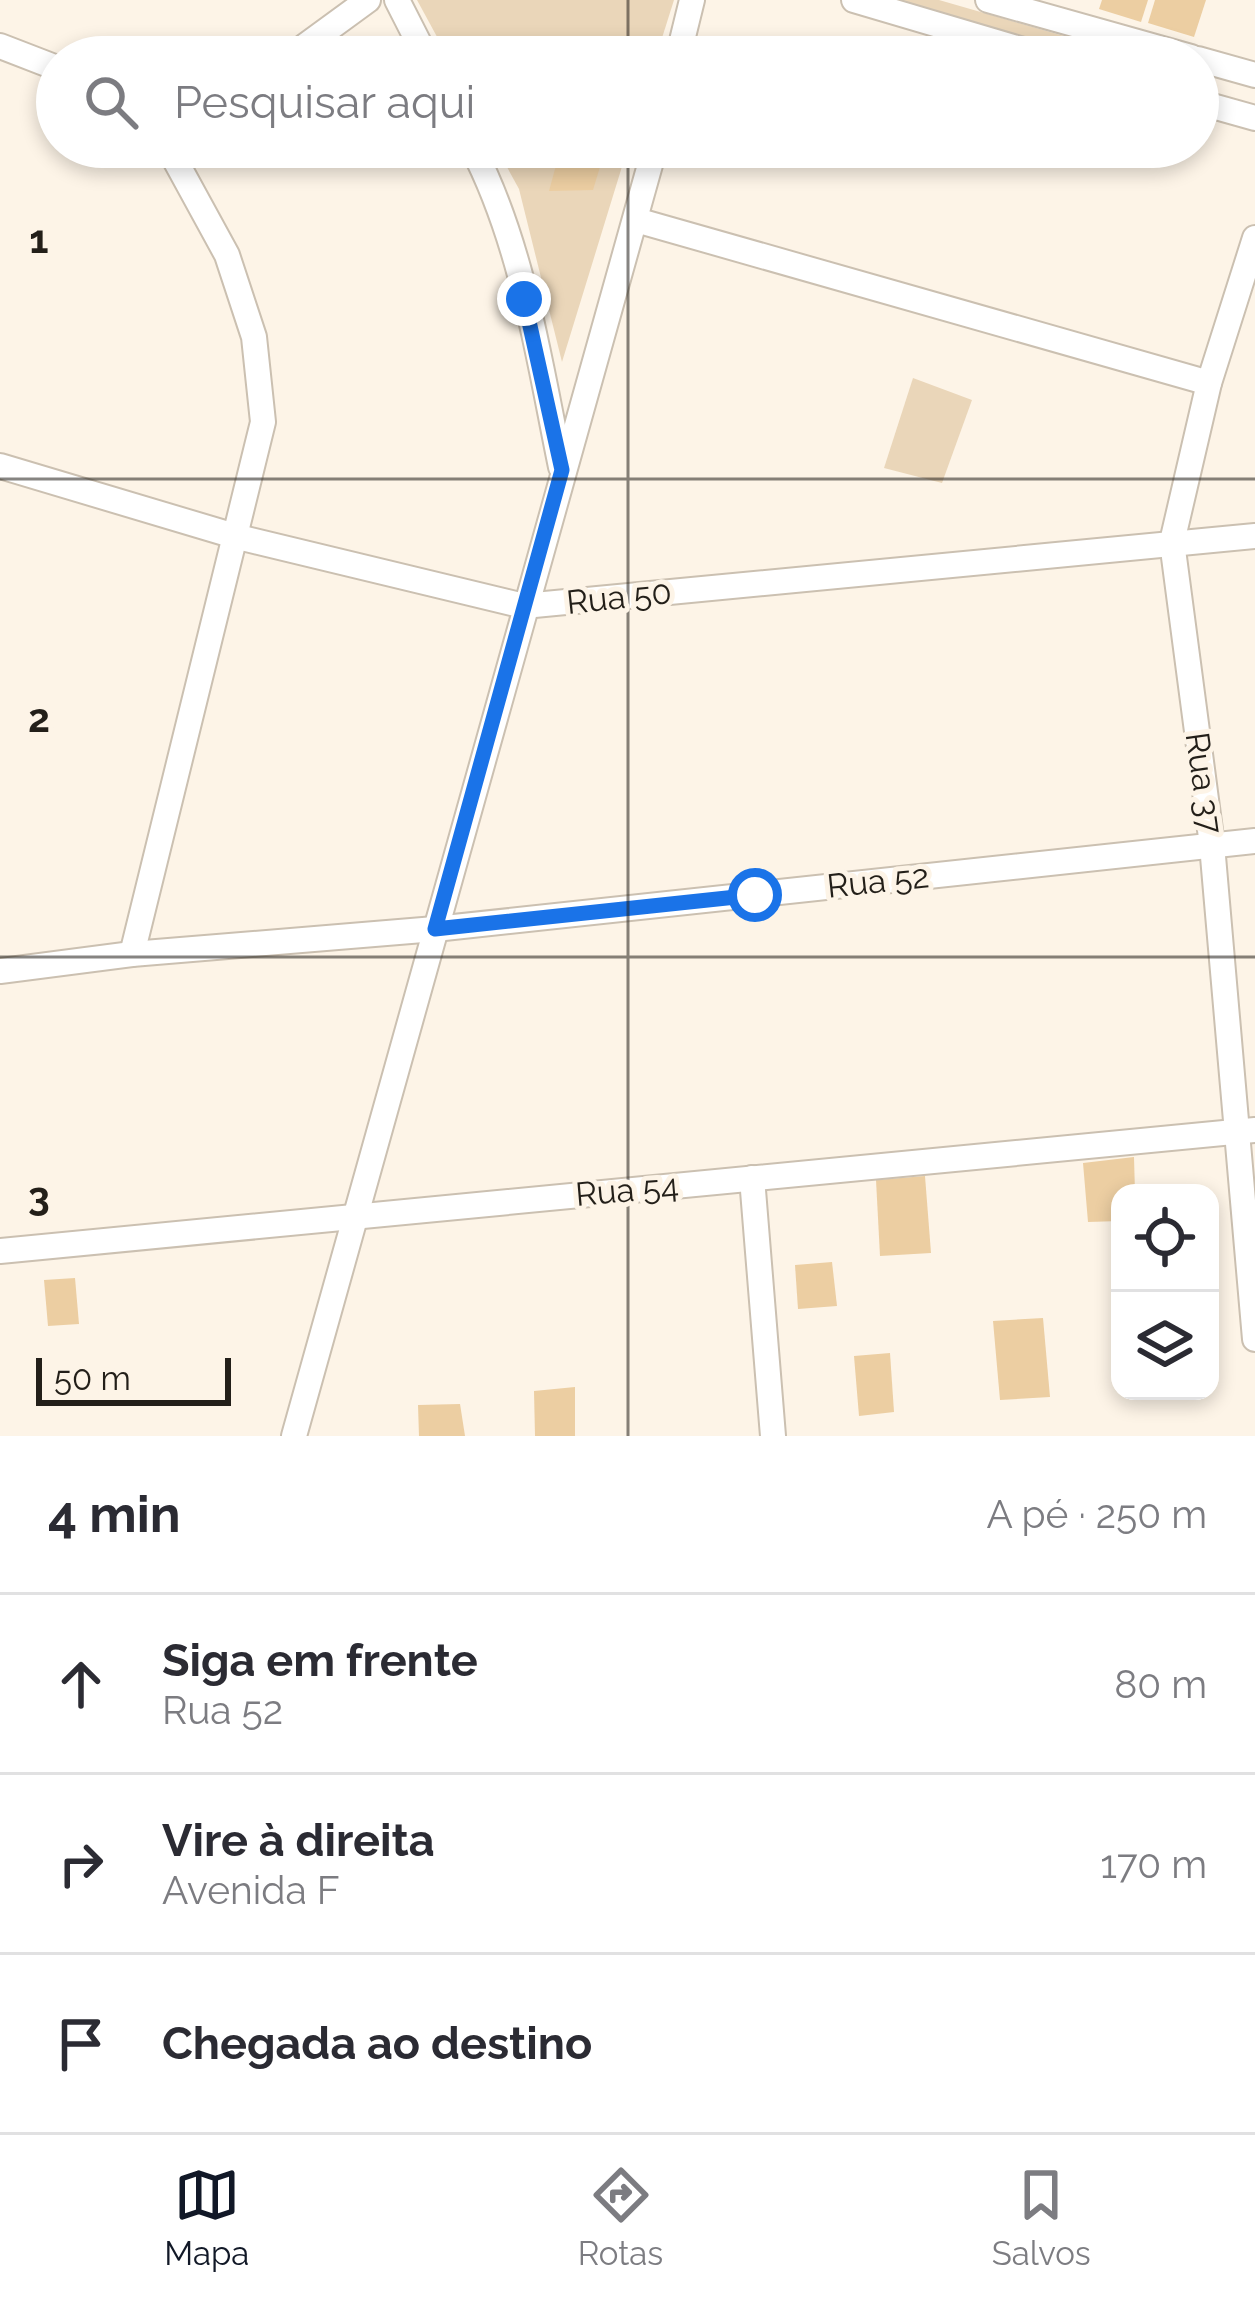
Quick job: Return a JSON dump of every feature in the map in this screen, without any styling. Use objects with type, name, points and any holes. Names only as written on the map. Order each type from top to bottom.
[{"type":"street","points":[[319,36],[368,0]]},
{"type":"street","points":[[397,0],[415,36]]},
{"type":"street","points":[[683,36],[692,0]]},
{"type":"street","points":[[854,0],[976,36]]},
{"type":"street","points":[[988,0],[1116,36]]},
{"type":"street","points":[[0,46],[36,60]]},
{"type":"street","points":[[1219,65],[1255,75]]},
{"type":"street","points":[[1219,108],[1255,118]]},
{"type":"street","points":[[132,954],[263,422],[254,337],[227,255],[179,168]]},
{"type":"street","points":[[483,168],[496,193],[533,334],[562,470]]},
{"type":"street","points":[[294,1436],[650,168]]},
{"type":"street","points":[[636,220],[1209,382]]},
{"type":"street","name":"Rua 37","points":[[1255,238],[1209,382],[1172,542],[1247,1130],[1255,1339]]},
{"type":"street","name":"Rua 50","points":[[0,466],[238,537],[524,606],[1255,536]]},
{"type":"street","name":"Rua 52","points":[[0,971],[1255,841]]},
{"type":"street","name":"Rua 54","points":[[0,1251],[1247,1130]]},
{"type":"street","points":[[752,1178],[773,1436]]},
{"type":"shaded area","points":[[417,0],[674,0],[663,36],[437,36]]},
{"type":"shaded area","points":[[897,0],[939,0],[1064,36],[1021,36]]},
{"type":"shaded area","points":[[508,168],[622,168],[562,362],[519,189]]},
{"type":"shaded area","points":[[913,378],[972,400],[942,483],[884,468]]},
{"type":"building","points":[[1102,0],[1148,0],[1141,22],[1099,9]]},
{"type":"building","points":[[1155,0],[1206,0],[1194,36],[1148,23]]},
{"type":"building","points":[[555,168],[600,168],[593,190],[549,191]]},
{"type":"building","points":[[1134,1157],[1135,1184],[1111,1184],[1111,1221],[1088,1222],[1083,1163]]},
{"type":"building","points":[[925,1176],[931,1253],[880,1256],[876,1180]]},
{"type":"building","points":[[832,1262],[837,1306],[798,1309],[795,1265]]},
{"type":"building","points":[[75,1278],[79,1324],[48,1326],[44,1280]]},
{"type":"building","points":[[1043,1318],[1050,1397],[1000,1400],[993,1321]]},
{"type":"building","points":[[890,1353],[894,1412],[859,1416],[854,1356]]},
{"type":"building","points":[[575,1387],[575,1436],[535,1436],[534,1391]]},
{"type":"building","points":[[460,1404],[465,1436],[419,1436],[418,1405]]},
{"type":"route","points":[[524,299],[562,470],[435,929],[755,895]]}]
